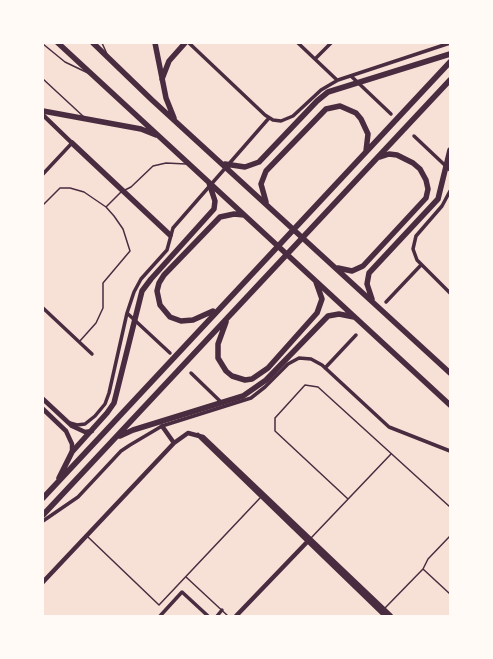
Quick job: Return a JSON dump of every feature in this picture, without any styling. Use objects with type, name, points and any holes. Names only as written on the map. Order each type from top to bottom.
[{"type":"main road","points":[[58,43],[450,405]]},
{"type":"main road","points":[[93,43],[176,122],[222,162],[450,373]]},
{"type":"main road","points":[[155,43],[168,104],[176,122]]},
{"type":"main road","points":[[162,81],[169,60],[185,43]]},
{"type":"main road","points":[[222,162],[240,167],[255,165],[317,101],[328,92],[450,54]]},
{"type":"main road","points":[[43,498],[217,309],[450,62]]},
{"type":"main road","points":[[43,515],[450,80]]},
{"type":"main road","points":[[267,204],[261,184],[263,176],[321,112],[333,106],[340,106],[356,113],[362,119],[368,134],[365,152]]},
{"type":"main road","points":[[43,111],[141,129],[159,136]]},
{"type":"main road","points":[[72,143],[170,235]]},
{"type":"main road","points":[[377,306],[368,288],[369,273],[438,199],[450,150]]},
{"type":"main road","points":[[332,263],[341,269],[352,271],[361,268],[371,259],[426,198],[427,184],[420,169],[413,163],[397,155],[389,154],[375,160]]},
{"type":"main road","points":[[56,484],[72,452],[111,408],[119,385],[141,295],[151,279],[212,212],[215,201],[209,182]]},
{"type":"main road","points":[[217,309],[188,321],[175,319],[164,311],[160,305],[157,291],[164,275],[220,217],[234,214],[245,216]]},
{"type":"main road","points":[[227,318],[217,349],[218,358],[226,371],[238,379],[252,379],[263,373],[320,309],[322,299],[316,280]]},
{"type":"main road","points":[[114,439],[133,430],[160,424],[243,396],[266,380],[328,316],[339,314],[355,317]]},
{"type":"street","points":[[189,43],[269,118],[277,121],[289,119],[321,90],[337,80],[450,43]]},
{"type":"street","points":[[298,43],[337,80]]},
{"type":"street","points":[[315,60],[331,43]]},
{"type":"street","points":[[351,76],[391,114]]},
{"type":"street","points":[[43,115],[72,143],[43,174]]},
{"type":"street","points":[[65,420],[76,425],[85,424],[95,416],[105,404],[109,393],[127,313],[139,283],[167,250],[170,235],[176,224],[269,118]]},
{"type":"street","points":[[414,136],[450,170]]},
{"type":"street","points":[[450,191],[442,206],[415,238],[414,255],[450,293]]},
{"type":"street","points":[[386,302],[422,265]]},
{"type":"street","points":[[43,308],[92,354]]},
{"type":"street","points":[[127,313],[170,353]]},
{"type":"street","points":[[325,368],[356,335]]},
{"type":"street","points":[[43,521],[78,497],[121,451],[160,424],[226,407],[255,396],[288,364],[299,358],[311,359],[325,368],[389,427],[450,451]]},
{"type":"street","points":[[191,373],[226,407]]},
{"type":"street","points":[[43,399],[78,430],[85,432],[92,431]]},
{"type":"street","points":[[43,409],[66,431],[72,444],[72,452]]},
{"type":"street","points":[[160,424],[174,442]]},
{"type":"street","points":[[43,582],[174,442],[185,434],[190,433],[198,435],[383,613],[391,616]]},
{"type":"street","points":[[236,616],[309,541]]},
{"type":"street","points":[[239,616],[309,541]]},
{"type":"street","points":[[160,616],[182,592],[208,616]]},
{"type":"street","points":[[217,616],[222,610]]},
{"type":"lane","points":[[102,43],[110,59]]},
{"type":"lane","points":[[43,44],[65,62],[93,75]]},
{"type":"lane","points":[[43,79],[88,120]]},
{"type":"lane","points":[[106,206],[153,166],[176,163],[190,165]]},
{"type":"lane","points":[[43,205],[60,188],[70,188],[84,192],[106,206],[123,229],[130,251],[102,283],[103,308],[96,323],[79,342]]},
{"type":"lane","points":[[348,499],[275,432],[275,418],[305,385],[318,387],[450,507]]},
{"type":"lane","points":[[309,541],[391,454]]},
{"type":"lane","points":[[87,535],[160,605],[262,496]]},
{"type":"lane","points":[[383,613],[423,569],[428,559],[450,536]]},
{"type":"lane","points":[[423,569],[450,594]]},
{"type":"lane","points":[[186,577],[228,616]]}]
